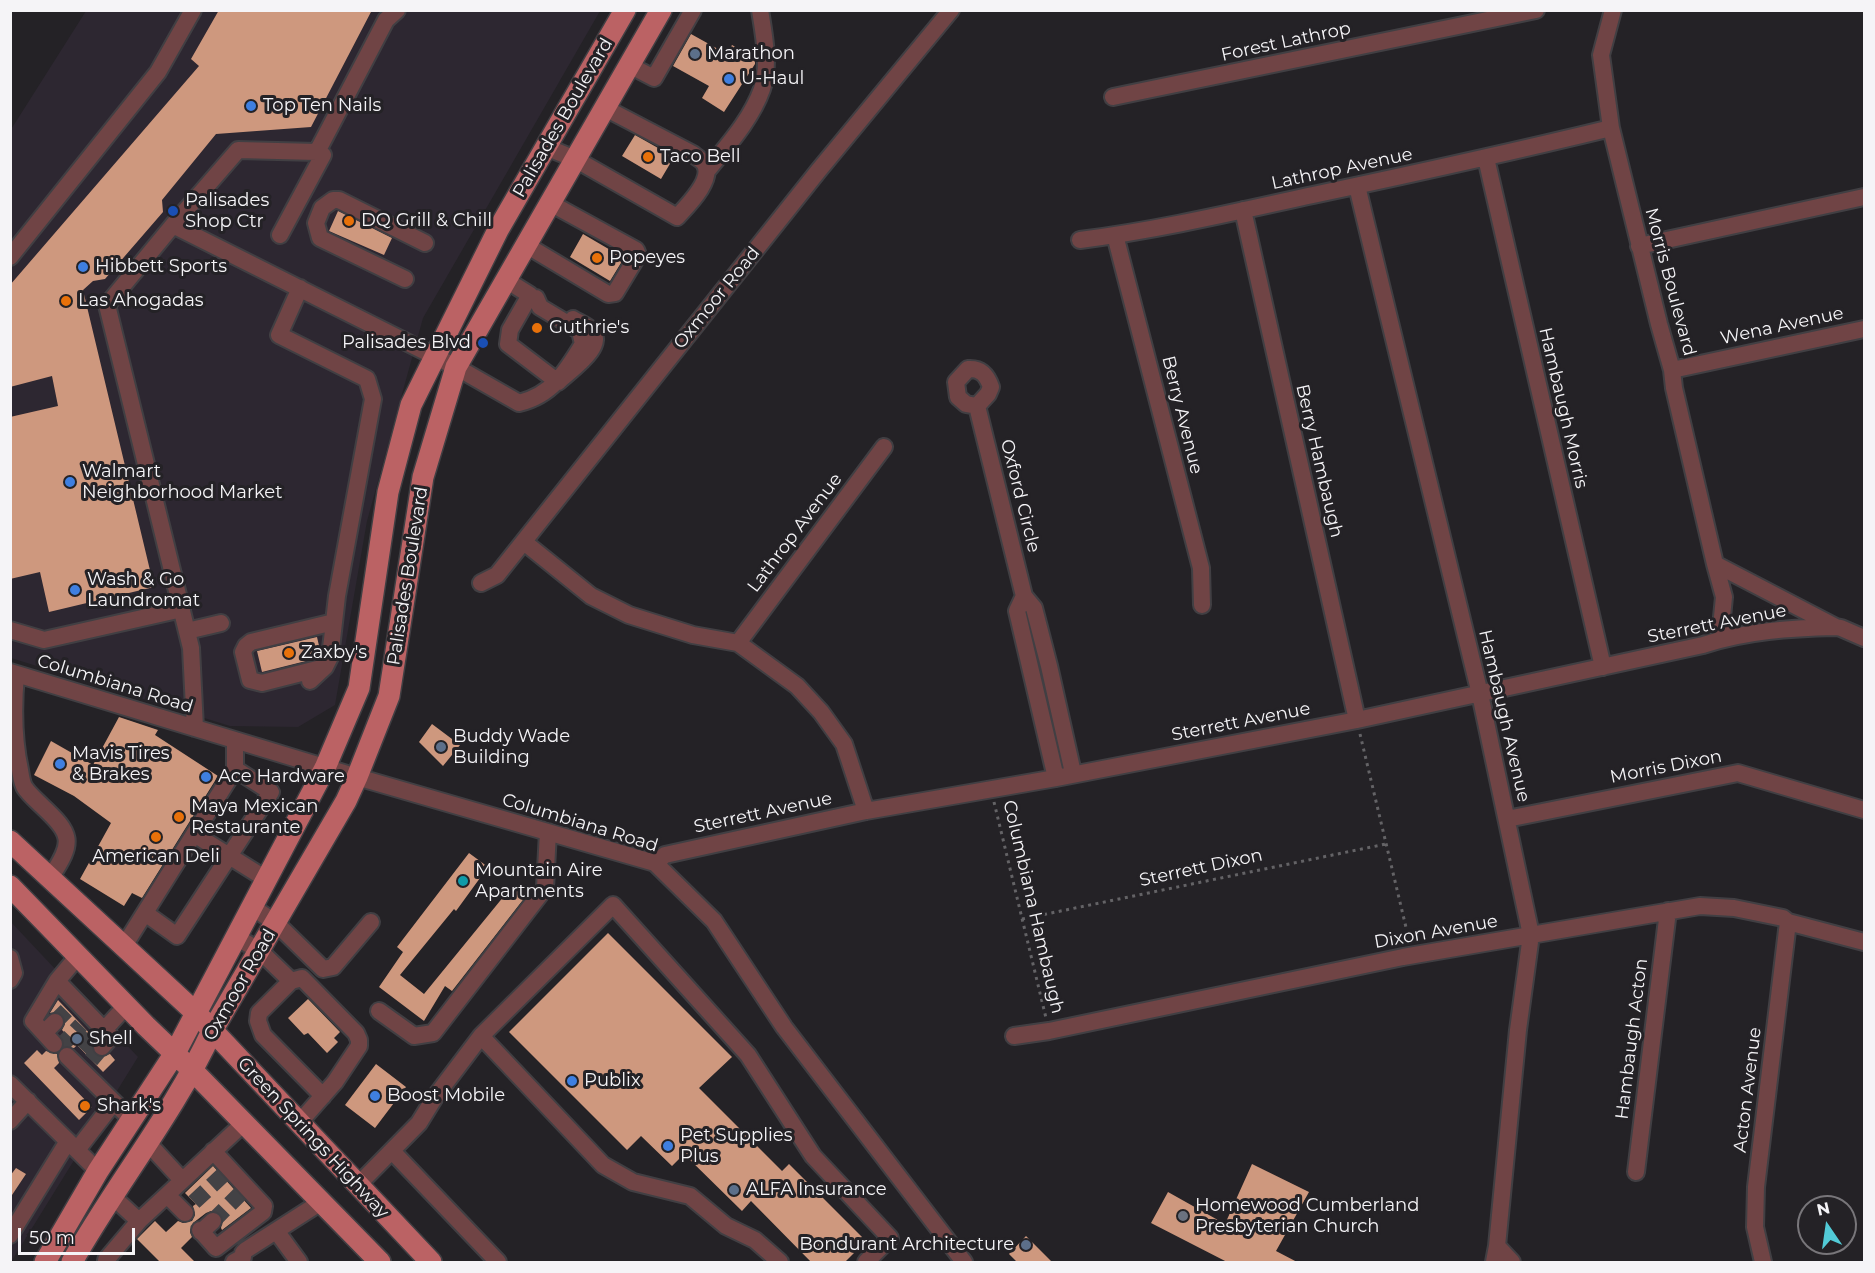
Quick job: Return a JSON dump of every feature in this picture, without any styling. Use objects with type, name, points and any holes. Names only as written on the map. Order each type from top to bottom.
[{"type":"main road","name":"Palisades Boulevard","points":[[325,768],[359,688],[388,492],[411,405],[498,230],[625,10]]},
{"type":"main road","name":"Palisades Boulevard","points":[[389,696],[423,477],[456,367],[661,10]]},
{"type":"main road","name":"Oxmoor Road","points":[[72,1263],[88,1233],[193,1071],[212,1031],[346,801],[389,696]]},
{"type":"main road","name":"Oxmoor Road","points":[[45,1263],[98,1171],[175,1053],[325,768]]},
{"type":"main road","name":"Green Springs Highway","points":[[10,841],[196,1013],[431,1263]]},
{"type":"main road","name":"Green Springs Highway","points":[[10,886],[380,1263]]},
{"type":"street","points":[[10,257],[158,72],[193,10]]},
{"type":"street","points":[[195,728],[191,648],[107,304],[238,150],[317,152],[386,20],[397,10]]},
{"type":"street","points":[[629,65],[654,78],[693,10]]},
{"type":"street","points":[[707,171],[744,124],[762,89],[765,55],[760,10]]},
{"type":"street","name":"Oxmoor Road","points":[[481,583],[497,575],[819,170],[951,10]]},
{"type":"street","name":"Forest Lathrop","points":[[1113,97],[1536,10]]},
{"type":"street","name":"Morris Boulevard","points":[[1613,10],[1601,55],[1611,128],[1639,246],[1672,369],[1674,388],[1724,597],[1722,617],[1724,638]]},
{"type":"street","points":[[546,147],[575,159],[677,217],[703,185],[707,171],[705,164],[693,154],[605,108]]},
{"type":"street","name":"Lathrop Avenue","points":[[1080,240],[1116,235],[1357,186],[1611,128]]},
{"type":"street","points":[[280,236],[322,154]]},
{"type":"street","name":"Hambaugh Morris","points":[[1486,158],[1603,667]]},
{"type":"street","name":"Hambaugh Avenue","points":[[1357,186],[1480,694],[1531,935],[1518,1030],[1494,1263]]},
{"type":"street","points":[[1639,246],[1864,197]]},
{"type":"street","points":[[405,279],[320,238],[316,224],[322,208],[333,200],[339,200],[425,243]]},
{"type":"street","points":[[526,245],[608,294],[615,293],[638,255],[636,249],[550,203]]},
{"type":"street","name":"Berry Hambaugh","points":[[1243,210],[1357,720]]},
{"type":"street","points":[[172,225],[435,356],[519,403],[533,399],[558,382],[593,350],[596,339],[592,330],[506,280]]},
{"type":"street","name":"Berry Avenue","points":[[1116,235],[1201,568],[1202,605]]},
{"type":"street","points":[[300,288],[279,335],[367,378],[373,399],[334,622],[330,657],[325,668],[310,681]]},
{"type":"street","points":[[533,296],[510,330],[508,344],[558,382]]},
{"type":"street","name":"Wena Avenue","points":[[1672,369],[1864,329]]},
{"type":"street","name":"Oxford Circle","points":[[977,406],[1024,596],[1034,608],[1073,773]]},
{"type":"street","name":"Lathrop Avenue","points":[[738,643],[884,447]]},
{"type":"street","points":[[524,542],[591,596],[629,615],[693,635],[738,643],[796,686],[821,712],[844,744],[866,811]]},
{"type":"street","points":[[1715,564],[1836,627],[1841,627],[1864,638]]},
{"type":"street","name":"Oxford Circle","points":[[1024,596],[1017,611],[1056,778]]},
{"type":"street","points":[[10,630],[44,640],[182,609]]},
{"type":"street","points":[[325,668],[261,683],[255,682],[250,680],[243,652],[251,642],[334,622]]},
{"type":"street","points":[[187,632],[221,623]]},
{"type":"street","name":"Sterrett Avenue","points":[[655,863],[665,855],[866,811],[1056,778],[1357,720],[1702,645],[1724,638],[1798,628],[1836,627]]},
{"type":"street","points":[[1031,670],[1049,666]]},
{"type":"street","points":[[13,673],[15,735],[24,788],[63,826],[67,835],[67,847],[62,860],[50,878]]},
{"type":"street","name":"Columbiana Road","points":[[13,673],[325,768],[655,863],[714,921],[784,1027],[964,1263]]},
{"type":"street","points":[[124,946],[235,770],[235,740]]},
{"type":"street","points":[[145,913],[177,936],[271,792],[235,770]]},
{"type":"street","name":"Morris Dixon","points":[[1507,819],[1738,773],[1864,810]]},
{"type":"street","points":[[379,1011],[414,1036],[433,1033],[546,888],[548,832]]},
{"type":"street","points":[[194,834],[266,879]]},
{"type":"street","points":[[358,1185],[419,1123],[435,1097],[481,1036],[613,905],[748,1055],[813,1156],[891,1238],[866,1263]]},
{"type":"street","points":[[252,906],[276,923],[323,969],[333,968],[371,922]]},
{"type":"street","name":"Dixon Avenue","points":[[1014,1036],[1049,1031],[1403,957],[1700,906],[1734,908],[1783,918],[1788,922],[1864,942]]},
{"type":"street","name":"Hambaugh Acton","points":[[1636,1172],[1668,911]]},
{"type":"street","name":"Acton Avenue","points":[[1763,1263],[1755,1227],[1756,1187],[1788,922]]},
{"type":"street","points":[[236,937],[260,951],[291,981]]},
{"type":"street","points":[[78,956],[57,981],[33,1021],[59,1022],[87,1043],[114,1102],[132,1120]]},
{"type":"street","points":[[10,958],[14,973],[10,980]]},
{"type":"street","points":[[299,1123],[323,1096],[359,1046],[356,1033],[302,978],[291,981],[259,1013],[260,1028],[262,1035],[323,1096]]},
{"type":"street","points":[[57,981],[59,1022]]},
{"type":"street","points":[[87,1043],[126,1006]]},
{"type":"street","points":[[481,1036],[603,1165],[633,1182],[690,1196],[726,1226],[755,1240],[778,1262]]},
{"type":"street","points":[[10,1084],[98,1171]]},
{"type":"street","points":[[10,1121],[28,1101]]},
{"type":"street","points":[[10,1235],[73,1145],[114,1102]]},
{"type":"street","points":[[88,1233],[107,1261],[139,1221],[244,1123]]},
{"type":"street","points":[[147,1142],[182,1180]]},
{"type":"street","points":[[205,1228],[216,1248],[263,1212],[264,1206],[226,1172],[213,1151]]},
{"type":"street","points":[[392,1151],[498,1263]]},
{"type":"street","points":[[167,1195],[188,1209]]},
{"type":"street","points":[[112,1196],[139,1221]]},
{"type":"street","points":[[241,1261],[246,1250],[321,1202]]},
{"type":"street","points":[[277,1232],[299,1263]]},
{"type":"street","points":[[1497,1246],[1512,1263]]},
{"type":"path","points":[[1357,720],[1411,947],[1403,957]]},
{"type":"path","name":"Columbiana Hambaugh","points":[[991,789],[1049,1031]]},
{"type":"path","name":"Sterrett Dixon","points":[[1022,918],[1386,844]]},
{"type":"shaded area","points":[[86,11],[600,11],[423,318],[367,521],[335,705],[298,727],[230,726],[11,658],[10,131]]},
{"type":"shaded area","points":[[10,921],[138,1057],[11,1262],[10,1262]]},
{"type":"building","points":[[219,10],[372,10],[311,127],[216,134],[162,200],[163,212],[105,279],[93,281],[83,290],[154,587],[49,612],[40,572],[10,579],[10,417],[58,406],[52,376],[10,387],[10,285],[199,66],[191,59]]},
{"type":"building","points":[[691,34],[727,54],[732,45],[755,58],[755,64],[724,112],[702,98],[709,86],[673,66]]},
{"type":"building","name":"Taco Bell","points":[[635,135],[674,157],[661,179],[622,156]]},
{"type":"building","name":"DQ Grill & Chill","points":[[338,211],[392,238],[384,255],[329,231]]},
{"type":"building","name":"Popeyes","points":[[583,234],[624,258],[610,281],[570,257]]},
{"type":"building","name":"Zaxby's","points":[[317,637],[320,650],[318,658],[262,672],[257,651]]},
{"type":"building","points":[[119,717],[158,730],[155,735],[218,776],[142,898],[132,893],[124,906],[80,879],[111,823],[74,796],[34,775],[51,741],[93,765]]},
{"type":"building","name":"Buddy Wade Building","points":[[432,724],[460,745],[443,766],[419,742]]},
{"type":"building","points":[[469,853],[488,867],[456,911],[454,909],[400,975],[424,994],[513,885],[526,896],[452,991],[445,986],[424,1021],[379,987],[403,952],[397,947]]},
{"type":"building","points":[[608,933],[732,1057],[699,1088],[782,1171],[789,1164],[866,1241],[844,1263],[812,1263],[751,1201],[742,1211],[684,1154],[672,1166],[641,1136],[627,1150],[509,1032]]},
{"type":"building","points":[[308,999],[340,1032],[334,1038],[338,1042],[327,1053],[308,1033],[304,1035],[288,1018]]},
{"type":"building","points":[[58,1000],[95,1039],[92,1045],[95,1054],[100,1057],[110,1054],[115,1060],[103,1072],[77,1045],[74,1048],[64,1046],[62,1037],[65,1033],[62,1030],[65,1019],[58,1012],[50,1013]]},
{"type":"building","points":[[37,1050],[42,1055],[46,1051],[57,1054],[59,1063],[54,1068],[92,1107],[79,1120],[24,1063]]},
{"type":"building","name":"Boost Mobile","points":[[376,1064],[406,1087],[375,1128],[345,1105]]},
{"type":"building","name":"Homewood Cumberland Presbyterian Church","points":[[1252,1164],[1309,1192],[1276,1251],[1299,1263],[1229,1263],[1151,1223],[1168,1192],[1225,1224]]},
{"type":"building","points":[[213,1166],[251,1208],[222,1230],[223,1219],[220,1214],[211,1211],[206,1213],[193,1223],[190,1232],[192,1237],[181,1248],[196,1263],[161,1263],[137,1239],[155,1221],[166,1232],[178,1221],[183,1223],[192,1221],[195,1215],[193,1206],[196,1204],[185,1193]]},
{"type":"building","points":[[16,1168],[26,1174],[10,1198],[10,1176]]},
{"type":"building","name":"Bondurant Architecture","points":[[1026,1236],[1053,1263],[1018,1263],[1009,1254]]},
{"type":"tunnel","points":[[55,1022],[67,1010]]},
{"type":"tunnel","points":[[59,1048],[81,1025]]},
{"type":"tunnel","points":[[80,1048],[92,1035]]},
{"type":"tunnel","points":[[91,1060],[102,1047]]},
{"type":"tunnel","points":[[194,1202],[224,1174]]},
{"type":"tunnel","points":[[213,1221],[241,1193]]},
{"type":"place","name":"Marathon","points":[[695,54]]},
{"type":"place","name":"U-Haul","points":[[729,79]]},
{"type":"place","name":"Top Ten Nails","points":[[251,106]]},
{"type":"place","name":"Taco Bell","points":[[648,157]]},
{"type":"place","name":"Palisades Shop Ctr","points":[[173,211]]},
{"type":"place","name":"DQ Grill & Chill","points":[[349,221]]},
{"type":"place","name":"Popeyes","points":[[597,258]]},
{"type":"place","name":"Hibbett Sports","points":[[83,267]]},
{"type":"place","name":"Las Ahogadas","points":[[66,301]]},
{"type":"place","name":"Guthrie's","points":[[537,328]]},
{"type":"place","name":"Palisades Blvd","points":[[483,343]]},
{"type":"place","name":"Walmart Neighborhood Market","points":[[70,482]]},
{"type":"place","name":"Wash & Go Laundromat","points":[[75,590]]},
{"type":"place","name":"Zaxby's","points":[[289,653]]},
{"type":"place","name":"Buddy Wade Building","points":[[441,747]]},
{"type":"place","name":"Mavis Tires & Brakes","points":[[60,764]]},
{"type":"place","name":"Ace Hardware","points":[[206,777]]},
{"type":"place","name":"Maya Mexican Restaurante","points":[[179,817]]},
{"type":"place","name":"American Deli","points":[[156,837]]},
{"type":"place","name":"Mountain Aire Apartments","points":[[463,881]]},
{"type":"place","name":"Shell","points":[[77,1039]]},
{"type":"place","name":"Publix","points":[[572,1081]]},
{"type":"place","name":"Boost Mobile","points":[[375,1096]]},
{"type":"place","name":"Shark's","points":[[85,1106]]},
{"type":"place","name":"Pet Supplies Plus","points":[[668,1146]]},
{"type":"place","name":"ALFA Insurance","points":[[734,1190]]},
{"type":"place","name":"Homewood Cumberland Presbyterian Church","points":[[1183,1216]]},
{"type":"place","name":"Bondurant Architecture","points":[[1026,1245]]}]
